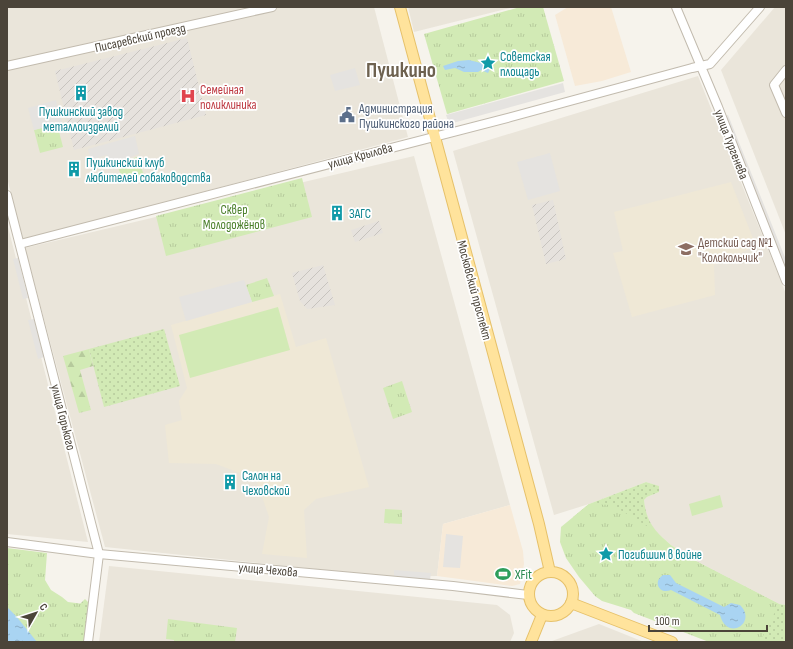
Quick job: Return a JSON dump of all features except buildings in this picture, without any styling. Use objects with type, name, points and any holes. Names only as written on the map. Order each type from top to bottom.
[{"type":"main road","name":"Московский проспект","points":[[400,7],[539,524],[550,572]]},
{"type":"main road","points":[[550,572],[559,574],[566,579],[571,586],[573,594],[571,603],[566,610],[559,615],[551,617],[542,615],[535,610],[530,603],[528,595],[530,586],[535,579],[542,574],[550,572]]},
{"type":"main road","points":[[571,603],[672,642]]},
{"type":"main road","points":[[531,642],[542,615]]},
{"type":"street","name":"Писаревский проезд","points":[[7,66],[272,7]]},
{"type":"street","name":"улица Тургенева","points":[[676,7],[718,107],[786,281]]},
{"type":"street","name":"улица Крылова","points":[[20,244],[710,64],[760,7]]},
{"type":"street","points":[[786,70],[774,85],[786,113]]},
{"type":"street","name":"улица Горького","points":[[7,195],[99,554],[88,642]]},
{"type":"street","name":"улица Чехова","points":[[7,542],[99,554],[446,585],[528,595]]},
{"type":"shaded area","points":[[7,7],[374,7],[408,137],[23,240],[7,178]]},
{"type":"shaded area","points":[[408,7],[514,7],[414,32]]},
{"type":"shaded area","points":[[568,7],[611,7],[631,72],[602,81],[575,86],[555,15]]},
{"type":"shaded area","points":[[775,7],[786,7],[786,235],[721,70]]},
{"type":"shaded area","name":"Пушкинский завод металлоизделий","points":[[187,38],[206,115],[74,150],[55,71]]},
{"type":"shaded area","points":[[355,68],[360,85],[335,91],[330,75]]},
{"type":"shaded area","points":[[698,76],[786,294],[786,605],[779,604],[688,557],[655,531],[649,522],[645,511],[644,500],[647,497],[659,492],[658,486],[646,482],[589,504],[554,515],[453,151]]},
{"type":"shaded area","points":[[563,83],[565,92],[449,124],[446,115]]},
{"type":"shaded area","points":[[56,100],[62,123],[34,130],[28,108]]},
{"type":"shaded area","points":[[728,115],[786,260],[786,274],[723,117]]},
{"type":"shaded area","points":[[135,136],[139,154],[110,164],[107,155],[91,160],[88,149]]},
{"type":"shaded area","points":[[550,153],[560,191],[528,200],[517,162]]},
{"type":"shaded area","points":[[414,156],[510,505],[443,524],[437,576],[393,577],[105,547],[25,248]]},
{"type":"shaded area","name":"Детский сад №1 \"Колокольчик\"","points":[[731,182],[756,246],[714,265],[715,295],[632,317],[613,253],[623,251],[614,212]]},
{"type":"shaded area","points":[[553,200],[566,259],[546,264],[532,205]]},
{"type":"shaded area","points":[[379,221],[383,233],[355,242],[351,230]]},
{"type":"shaded area","points":[[7,223],[88,542],[7,534]]},
{"type":"shaded area","points":[[18,258],[28,298],[23,299],[13,259]]},
{"type":"shaded area","points":[[323,265],[335,305],[307,309],[300,301],[292,273]]},
{"type":"shaded area","points":[[244,280],[252,302],[186,321],[179,297]]},
{"type":"shaded area","points":[[280,294],[296,347],[326,338],[369,487],[316,499],[304,510],[307,558],[262,554],[269,517],[256,479],[216,464],[169,463],[165,425],[182,420],[179,401],[187,388],[171,325]]},
{"type":"shaded area","points":[[34,319],[44,357],[38,359],[28,320]]},
{"type":"shaded area","points":[[510,505],[523,551],[524,564],[520,584],[512,586],[437,576],[443,524]]},
{"type":"shaded area","points":[[446,534],[463,536],[460,568],[443,567]]},
{"type":"shaded area","points":[[109,566],[497,605],[510,615],[514,633],[510,642],[99,642]]},
{"type":"shaded area","points":[[394,570],[431,573],[430,580],[394,577]]},
{"type":"shaded area","points":[[599,624],[644,642],[551,642],[552,641]]},
{"type":"green space","name":"Советская площадь","points":[[520,7],[543,7],[564,81],[447,114],[424,34]]},
{"type":"green space","points":[[57,124],[63,147],[40,153],[34,130]]},
{"type":"green space","points":[[137,157],[144,175],[123,182],[117,164]]},
{"type":"green space","name":"Сквер Молодожёнов","points":[[302,178],[312,217],[166,256],[156,216]]},
{"type":"green space","points":[[267,278],[274,296],[252,302],[246,285]]},
{"type":"green space","points":[[278,307],[290,350],[190,378],[179,335]]},
{"type":"green space","points":[[164,329],[180,386],[104,407],[89,349]]},
{"type":"green space","points":[[89,349],[93,366],[80,370],[91,410],[79,413],[63,356]]},
{"type":"green space","points":[[402,381],[412,412],[393,419],[383,388]]},
{"type":"green space","points":[[646,482],[659,486],[659,492],[647,497],[644,500],[645,507],[651,524],[667,542],[573,517],[589,504]]},
{"type":"green space","points":[[720,495],[723,507],[692,516],[689,504]]},
{"type":"green space","points":[[589,504],[612,505],[655,531],[688,557],[779,604],[760,642],[709,642],[634,613],[631,610],[602,601],[595,596],[566,558],[560,542],[561,527]]},
{"type":"green space","points":[[385,509],[402,510],[402,524],[384,523]]},
{"type":"green space","points":[[671,545],[688,557],[779,604],[786,605],[786,638],[784,642],[747,642],[729,589]]},
{"type":"green space","points":[[7,548],[47,553],[45,580],[51,590],[68,602],[84,604],[79,642],[7,642]]},
{"type":"green space","points":[[85,599],[88,602],[88,617],[85,642],[73,642],[80,604]]},
{"type":"green space","points":[[168,619],[237,628],[235,642],[174,642],[174,640],[166,639]]},
{"type":"water","points":[[469,60],[481,63],[490,69],[488,73],[481,70],[478,72],[464,72],[455,68],[445,70],[443,66],[458,61]]},
{"type":"water","points":[[663,575],[670,575],[676,583],[724,607],[731,603],[740,605],[745,612],[743,623],[739,627],[729,627],[724,623],[720,615],[671,590],[664,591],[658,584],[658,581]]},
{"type":"water","points":[[7,607],[16,616],[37,642],[7,642]]},
{"type":"place","name":"Советская площадь","points":[[488,63]]},
{"type":"place","name":"Пушкинский завод металлоизделий","points":[[81,93]]},
{"type":"place","name":"Семейная поликлиника","points":[[188,96]]},
{"type":"place","name":"Администрация Пушкинского района","points":[[347,115]]},
{"type":"place","name":"Пушкинский клуб любителей собаководства","points":[[74,169]]},
{"type":"place","name":"ЗАГС","points":[[337,213]]},
{"type":"place","name":"Детский сад №1 \"Колокольчик\"","points":[[686,249]]},
{"type":"place","name":"Салон на Чеховской","points":[[230,482]]},
{"type":"place","name":"Погибшим в войне","points":[[606,554]]},
{"type":"place","name":"XFit","points":[[503,574]]},
{"type":"district","name":"Пушкино","points":[[401,70]]}]
